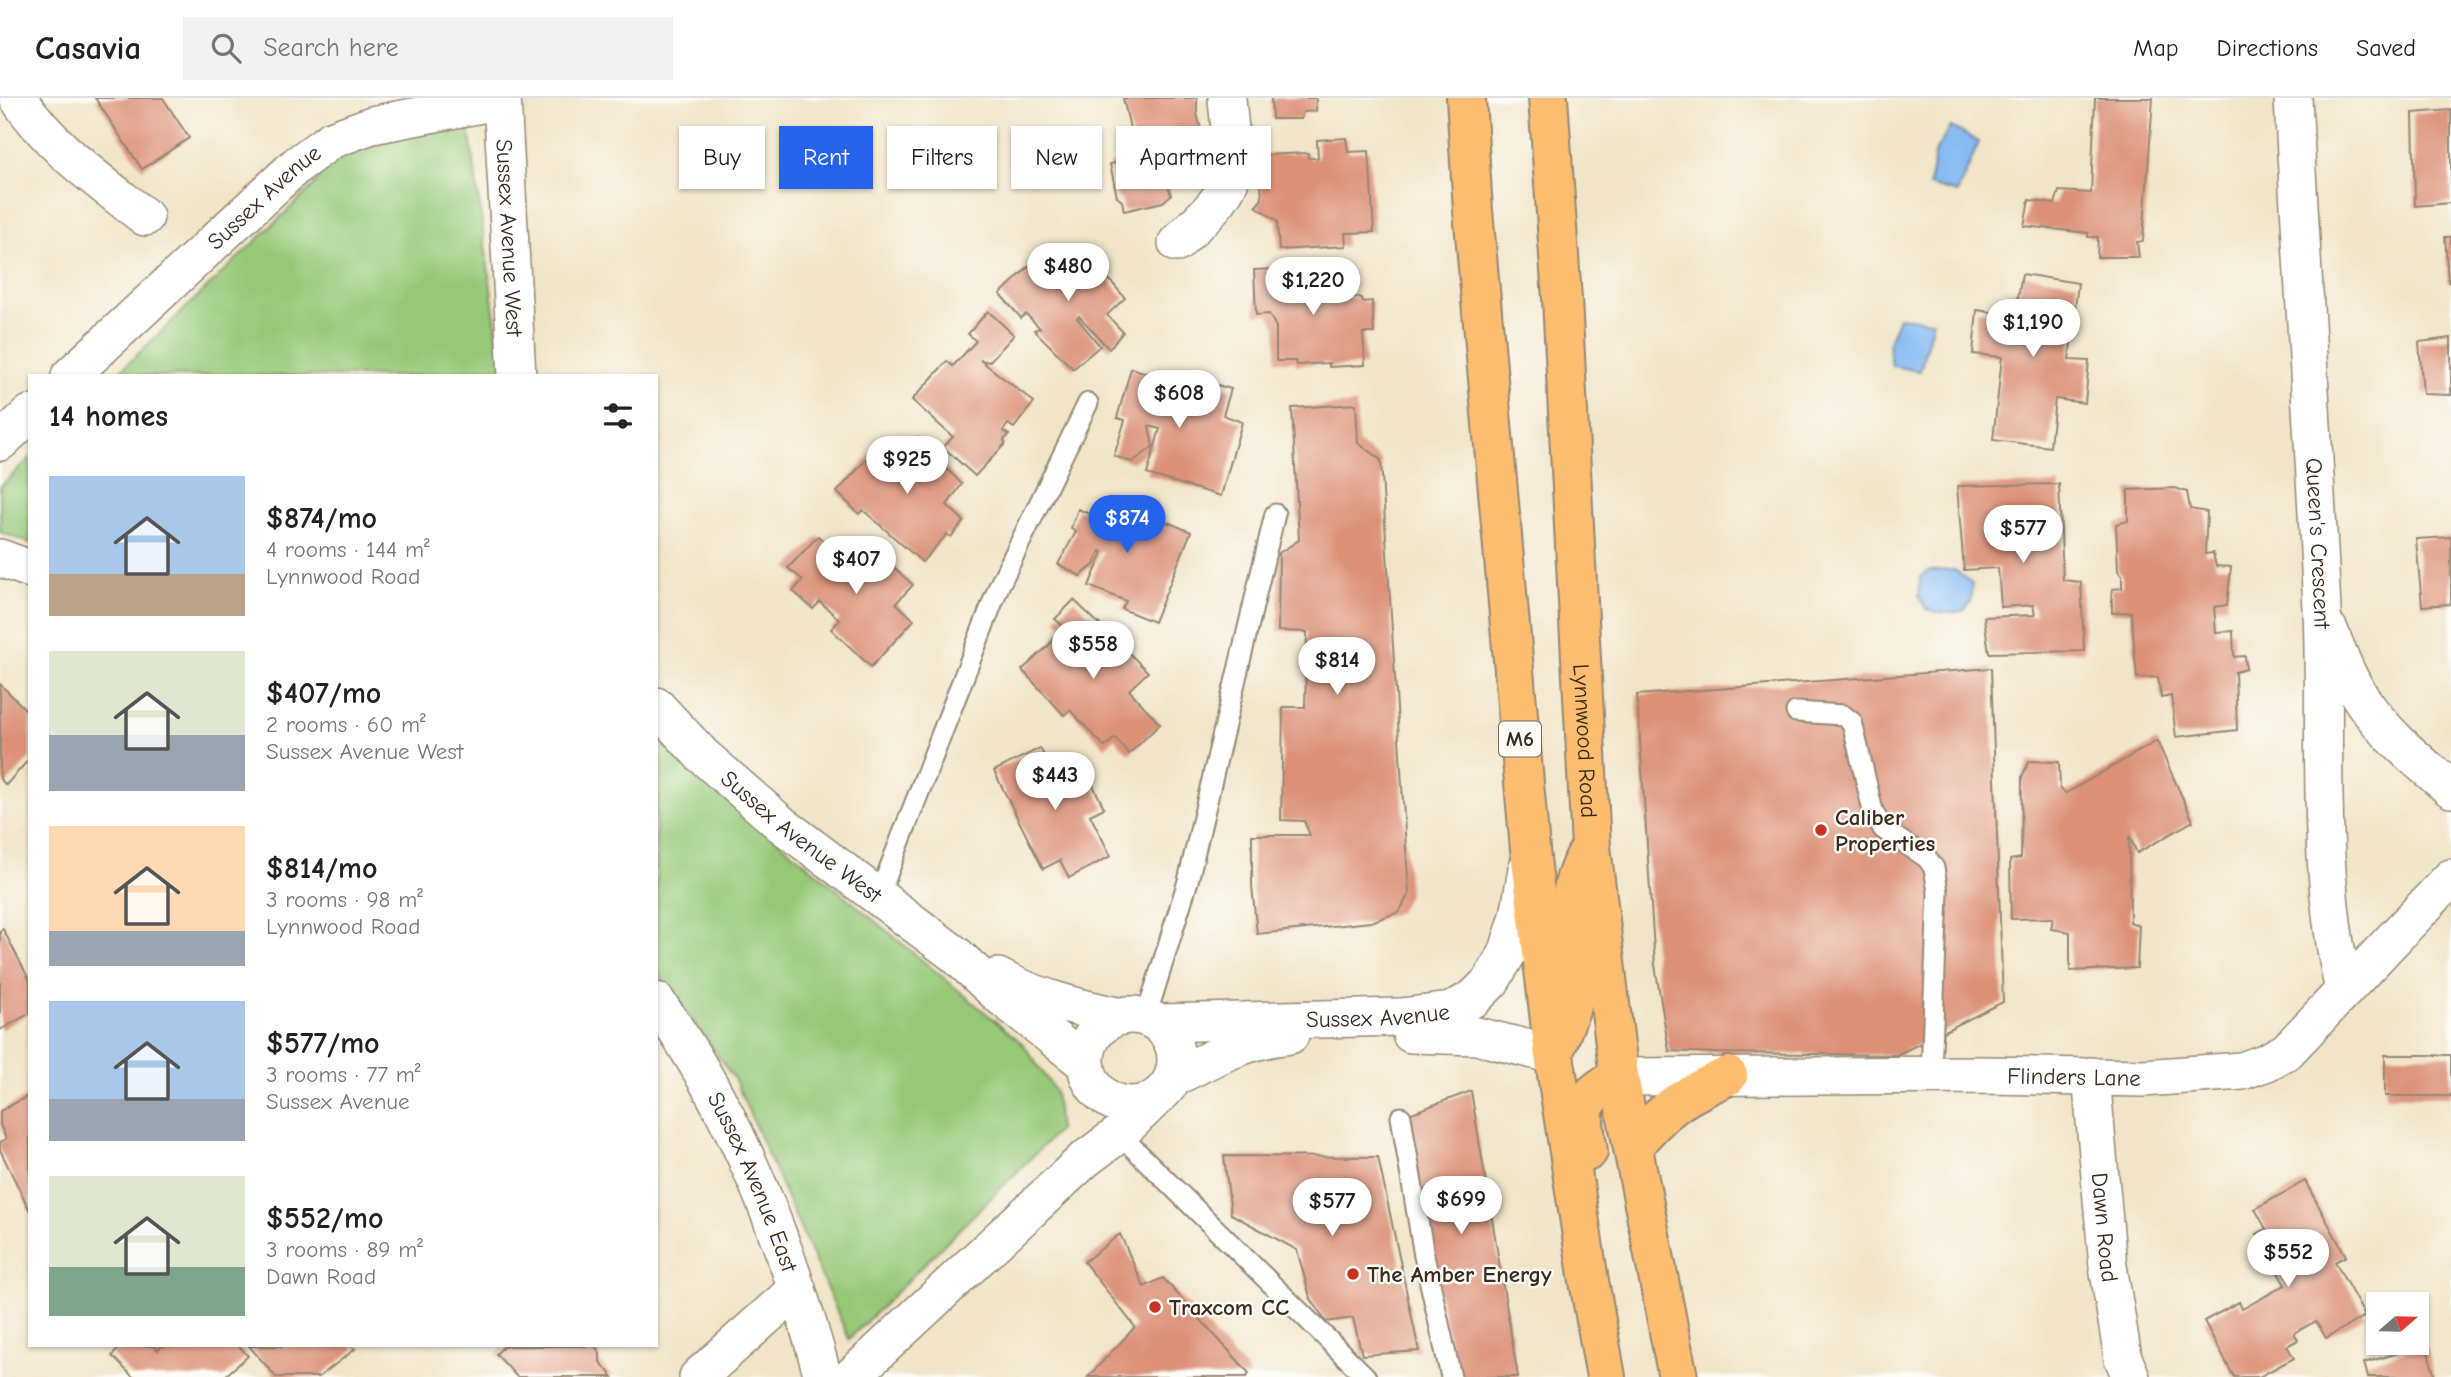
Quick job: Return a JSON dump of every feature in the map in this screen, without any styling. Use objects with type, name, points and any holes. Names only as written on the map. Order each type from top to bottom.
[{"type":"main road","name":"M6","points":[[1466,98],[1473,211],[1530,850],[1554,1055],[1606,1377]]},
{"type":"main road","name":"Lynnwood Road","points":[[1548,98],[1562,299],[1591,847],[1619,1077],[1678,1377]]},
{"type":"main road","points":[[1554,1055],[1575,992],[1570,921],[1573,881],[1591,847]]},
{"type":"main road","points":[[1633,1146],[1678,1100],[1728,1076]]},
{"type":"main road","points":[[1589,1281],[1600,1224],[1583,1112],[1591,1094],[1619,1077]]},
{"type":"street","points":[[18,98],[35,124],[65,154],[145,217]]},
{"type":"street","points":[[1177,243],[1215,203],[1230,179],[1227,98]]},
{"type":"street","name":"Queen's Crescent","points":[[2293,98],[2322,613],[2326,875],[2335,950],[2344,990]]},
{"type":"street","name":"Sussex Avenue","points":[[72,374],[297,164],[325,144],[372,125],[502,99]]},
{"type":"street","name":"Sussex Avenue West","points":[[502,99],[517,374]]},
{"type":"street","points":[[0,442],[28,416]]},
{"type":"street","points":[[0,558],[28,568]]},
{"type":"street","points":[[2322,613],[2348,674],[2364,703],[2388,733],[2451,789]]},
{"type":"street","name":"Sussex Avenue West","points":[[658,708],[702,755],[781,824],[957,955]]},
{"type":"street","name":"Sussex Avenue","points":[[957,955],[1012,984],[1075,1007],[1141,1019],[1400,1017],[1451,1011],[1474,999],[1491,981],[1507,954],[1519,916],[1530,850]]},
{"type":"street","name":"Flinders Lane","points":[[1619,1077],[1931,1075],[2143,1078],[2242,1071],[2287,1051],[2451,878]]},
{"type":"street","points":[[957,955],[999,995],[1085,1063]]},
{"type":"street","name":"Sussex Avenue East","points":[[658,1004],[678,1031],[721,1105],[772,1218],[797,1289],[823,1377]]},
{"type":"street","points":[[1141,1019],[1170,1035],[1177,1063],[1164,1089],[1139,1105],[1124,1105],[1102,1095],[1089,1078],[1085,1063],[1093,1034],[1104,1023],[1141,1019]]},
{"type":"street","name":"Sussex Avenue","points":[[851,1377],[1084,1160],[1119,1134],[1164,1089],[1217,1056],[1260,1040],[1305,1034],[1477,1036],[1554,1055]]},
{"type":"street","name":"Dawn Road","points":[[2091,1076],[2108,1266],[2123,1359],[2131,1377]]},
{"type":"street","name":"Sussex Avenue","points":[[1084,1160],[1095,1131],[1102,1095]]},
{"type":"street","points":[[698,1377],[797,1289]]},
{"type":"lane","points":[[877,898],[999,586],[1088,403]]},
{"type":"lane","points":[[1141,1019],[1188,881],[1275,514]]},
{"type":"lane","points":[[1796,712],[1843,715],[1852,722],[1873,811],[1883,829],[1927,858],[1934,869],[1938,892],[1931,1075]]},
{"type":"lane","points":[[1401,1117],[1424,1256],[1451,1377]]},
{"type":"lane","points":[[1119,1134],[1366,1377]]},
{"type":"green space","points":[[469,129],[503,374],[117,374],[314,185],[349,133]]},
{"type":"green space","points":[[28,460],[28,542],[0,532],[0,487]]},
{"type":"green space","points":[[658,741],[1023,1044],[1055,1091],[1059,1130],[849,1339],[735,1080],[658,973]]},
{"type":"water","points":[[1951,127],[1979,142],[1957,193],[1929,185],[1936,150]]},
{"type":"water","points":[[1899,317],[1933,321],[1920,371],[1892,366],[1888,344]]},
{"type":"water","points":[[1955,570],[1972,584],[1971,599],[1965,610],[1946,613],[1926,609],[1919,596],[1920,577],[1929,571]]},
{"type":"building","points":[[95,98],[163,98],[189,138],[142,169]]},
{"type":"building","points":[[1123,98],[1197,98],[1200,126],[1129,126]]},
{"type":"building","points":[[1271,98],[1316,98],[1316,111],[1303,112],[1301,119],[1272,119]]},
{"type":"building","points":[[2095,98],[2153,98],[2143,241],[2137,242],[2139,257],[2097,257],[2098,237],[2088,237],[2088,233],[2024,226],[2029,200],[2055,204],[2059,191],[2091,193]]},
{"type":"building","points":[[2451,110],[2451,203],[2415,206],[2413,113]]},
{"type":"building","points":[[1346,138],[1348,152],[1369,151],[1374,232],[1345,233],[1346,246],[1279,250],[1277,221],[1256,206],[1262,199],[1261,189],[1271,189],[1271,155],[1308,153],[1308,158],[1318,158],[1317,140]]},
{"type":"building","points":[[1116,163],[1116,189],[1169,189],[1171,195],[1163,202],[1124,211],[1122,201],[1117,197],[1110,164]]},
{"type":"building","points":[[2445,237],[2451,237],[2451,283],[2448,282]]},
{"type":"building","points":[[1085,246],[1110,272],[1108,278],[1125,298],[1107,315],[1123,332],[1109,349],[1079,316],[1077,318],[1100,346],[1073,369],[1034,330],[1040,328],[1026,314],[1021,318],[1000,294],[1047,249],[1061,266]]},
{"type":"building","points":[[1321,267],[1321,275],[1341,274],[1341,287],[1336,293],[1339,299],[1360,297],[1363,302],[1372,301],[1374,333],[1363,333],[1365,365],[1329,367],[1329,363],[1296,365],[1295,361],[1276,361],[1276,327],[1269,314],[1256,315],[1254,270]]},
{"type":"building","points":[[2022,274],[2078,283],[2069,360],[2089,361],[2085,403],[2055,399],[2050,447],[1993,440],[2002,357],[1973,354],[1977,310],[2015,316]]},
{"type":"building","points":[[988,311],[1014,335],[989,362],[980,360],[1034,402],[1014,428],[1008,424],[1003,431],[1009,435],[1004,440],[1005,444],[975,476],[943,447],[953,437],[912,400],[947,361],[953,366],[976,341],[968,334]]},
{"type":"building","points":[[2451,338],[2451,395],[2423,394],[2419,342]]},
{"type":"building","points":[[1131,368],[1181,384],[1183,375],[1231,389],[1223,415],[1242,422],[1221,496],[1147,474],[1160,429],[1149,426],[1153,447],[1132,462],[1114,456],[1125,420],[1117,418]]},
{"type":"building","points":[[1356,404],[1358,443],[1381,460],[1409,894],[1399,912],[1371,922],[1257,934],[1252,886],[1252,835],[1310,835],[1304,821],[1281,820],[1283,707],[1305,707],[1307,632],[1278,631],[1279,553],[1299,540],[1292,408]]},
{"type":"building","points":[[917,437],[944,462],[944,466],[962,484],[947,505],[964,521],[951,537],[947,534],[922,562],[863,510],[859,514],[837,492],[879,445],[897,458]]},
{"type":"building","points":[[2059,484],[2063,580],[2081,582],[2084,651],[1989,653],[1984,617],[2035,615],[2033,605],[2001,607],[1998,568],[1964,570],[1957,486]]},
{"type":"building","points":[[2175,488],[2187,492],[2190,509],[2207,512],[2205,554],[2213,553],[2216,566],[2231,567],[2227,605],[2214,607],[2216,632],[2233,631],[2234,657],[2245,656],[2246,669],[2235,672],[2237,730],[2176,737],[2171,696],[2161,698],[2158,677],[2137,678],[2131,612],[2112,613],[2112,589],[2122,588],[2122,576],[2118,571],[2116,524],[2128,521],[2128,490]]},
{"type":"building","points":[[1110,498],[1191,532],[1154,622],[1122,609],[1126,601],[1089,586],[1103,552],[1100,551],[1094,565],[1080,576],[1058,564],[1076,532],[1071,528],[1078,509],[1102,519]]},
{"type":"building","points":[[818,536],[846,562],[865,540],[913,585],[896,603],[914,620],[871,667],[831,629],[840,620],[820,602],[813,609],[793,591],[803,580],[788,568]]},
{"type":"building","points":[[2451,537],[2451,604],[2422,606],[2416,539]]},
{"type":"building","points":[[1074,600],[1100,625],[1120,650],[1123,647],[1148,672],[1129,690],[1160,724],[1129,754],[1115,738],[1105,747],[1070,710],[1064,715],[1022,670],[1049,645],[1063,626],[1055,619]]},
{"type":"building","name":"Caliber Properties","points":[[1991,668],[2003,1002],[1897,1055],[1669,1051],[1655,965],[1637,695]]},
{"type":"building","points":[[0,684],[28,712],[28,760],[6,785],[0,779]]},
{"type":"building","points":[[2157,741],[2193,821],[2137,853],[2129,836],[2130,922],[2139,926],[2137,968],[2070,971],[2070,932],[2051,929],[2053,918],[2011,919],[2010,860],[2021,858],[2022,777],[2029,761],[2059,762],[2060,789],[2066,793]]},
{"type":"building","points":[[1040,748],[1050,768],[1067,758],[1082,789],[1092,783],[1104,808],[1090,815],[1111,856],[1069,878],[1060,860],[1043,869],[994,771]]},
{"type":"building","points":[[3,929],[28,977],[28,1014],[0,1030],[0,931]]},
{"type":"building","points":[[2385,1055],[2451,1055],[2451,1096],[2385,1096]]},
{"type":"building","points":[[1471,1091],[1518,1377],[1457,1377],[1401,1117]]},
{"type":"building","points":[[28,1096],[28,1207],[0,1150],[0,1142],[6,1139],[0,1124],[0,1111]]},
{"type":"building","name":"The Amber Energy","points":[[1224,1156],[1378,1157],[1419,1351],[1362,1355],[1353,1318],[1326,1322],[1310,1297],[1297,1250],[1231,1214]]},
{"type":"building","points":[[2305,1181],[2346,1256],[2335,1262],[2365,1316],[2326,1338],[2316,1321],[2294,1333],[2298,1340],[2287,1346],[2294,1358],[2259,1377],[2234,1377],[2204,1321],[2239,1302],[2242,1309],[2285,1285],[2257,1234],[2266,1229],[2255,1209]]},
{"type":"building","name":"Traxcom CC","points":[[1120,1234],[1144,1287],[1163,1278],[1249,1373],[1247,1377],[1088,1377],[1135,1327],[1084,1262]]},
{"type":"building","points":[[120,1347],[155,1347],[158,1350],[161,1347],[240,1347],[248,1356],[224,1377],[133,1377],[112,1356]]},
{"type":"building","points":[[250,1347],[355,1349],[319,1377],[276,1377]]},
{"type":"building","points":[[503,1347],[596,1347],[600,1353],[600,1362],[613,1377],[517,1377],[496,1354]]},
{"type":"building","points":[[2392,1355],[2429,1355],[2435,1377],[2368,1377],[2364,1363]]},
{"type":"place","name":"Caliber Properties","points":[[1821,830]]},
{"type":"place","name":"The Amber Energy","points":[[1353,1274]]},
{"type":"place","name":"Traxcom CC","points":[[1155,1307]]}]
